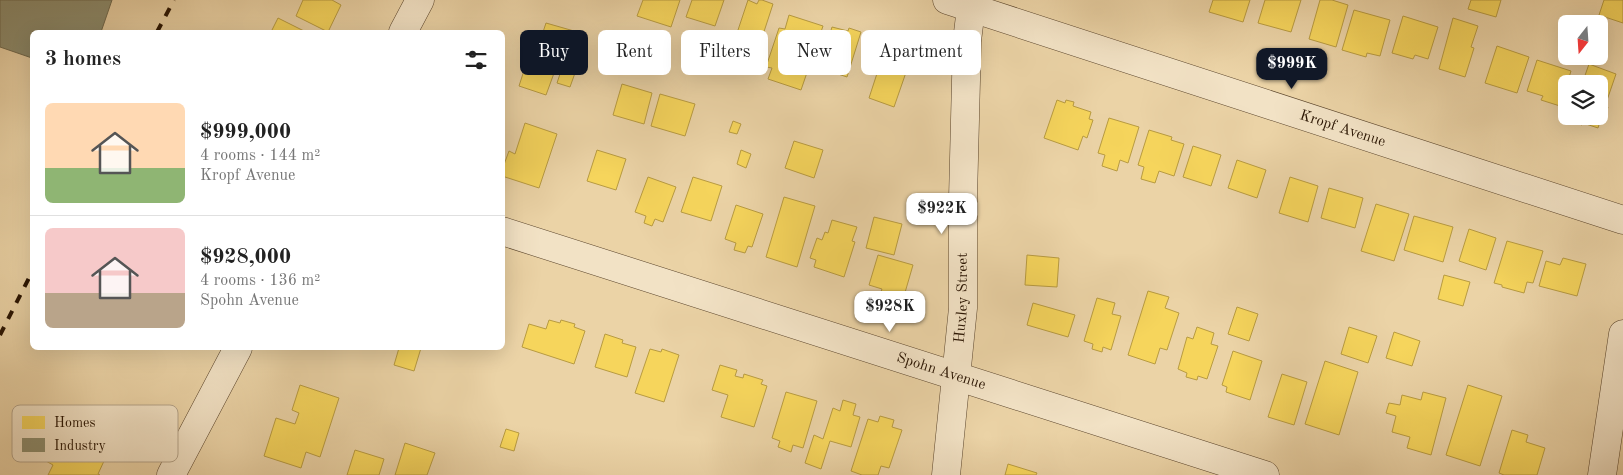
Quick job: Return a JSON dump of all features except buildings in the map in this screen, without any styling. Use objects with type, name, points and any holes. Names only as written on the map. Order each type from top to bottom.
[{"type":"street","points":[[404,30],[420,0]]},
{"type":"street","name":"Kropf Avenue","points":[[963,3],[1623,220]]},
{"type":"street","name":"Huxley Street","points":[[946,475],[964,308],[963,198],[967,41],[963,3]]},
{"type":"street","name":"Spohn Avenue","points":[[505,232],[1265,475]]},
{"type":"street","points":[[1602,475],[1623,334]]},
{"type":"street","points":[[178,462],[237,350]]},
{"type":"street","points":[[171,475],[178,462]]},
{"type":"railway","points":[[158,30],[174,0]]},
{"type":"railway","points":[[0,335],[30,276]]}]
